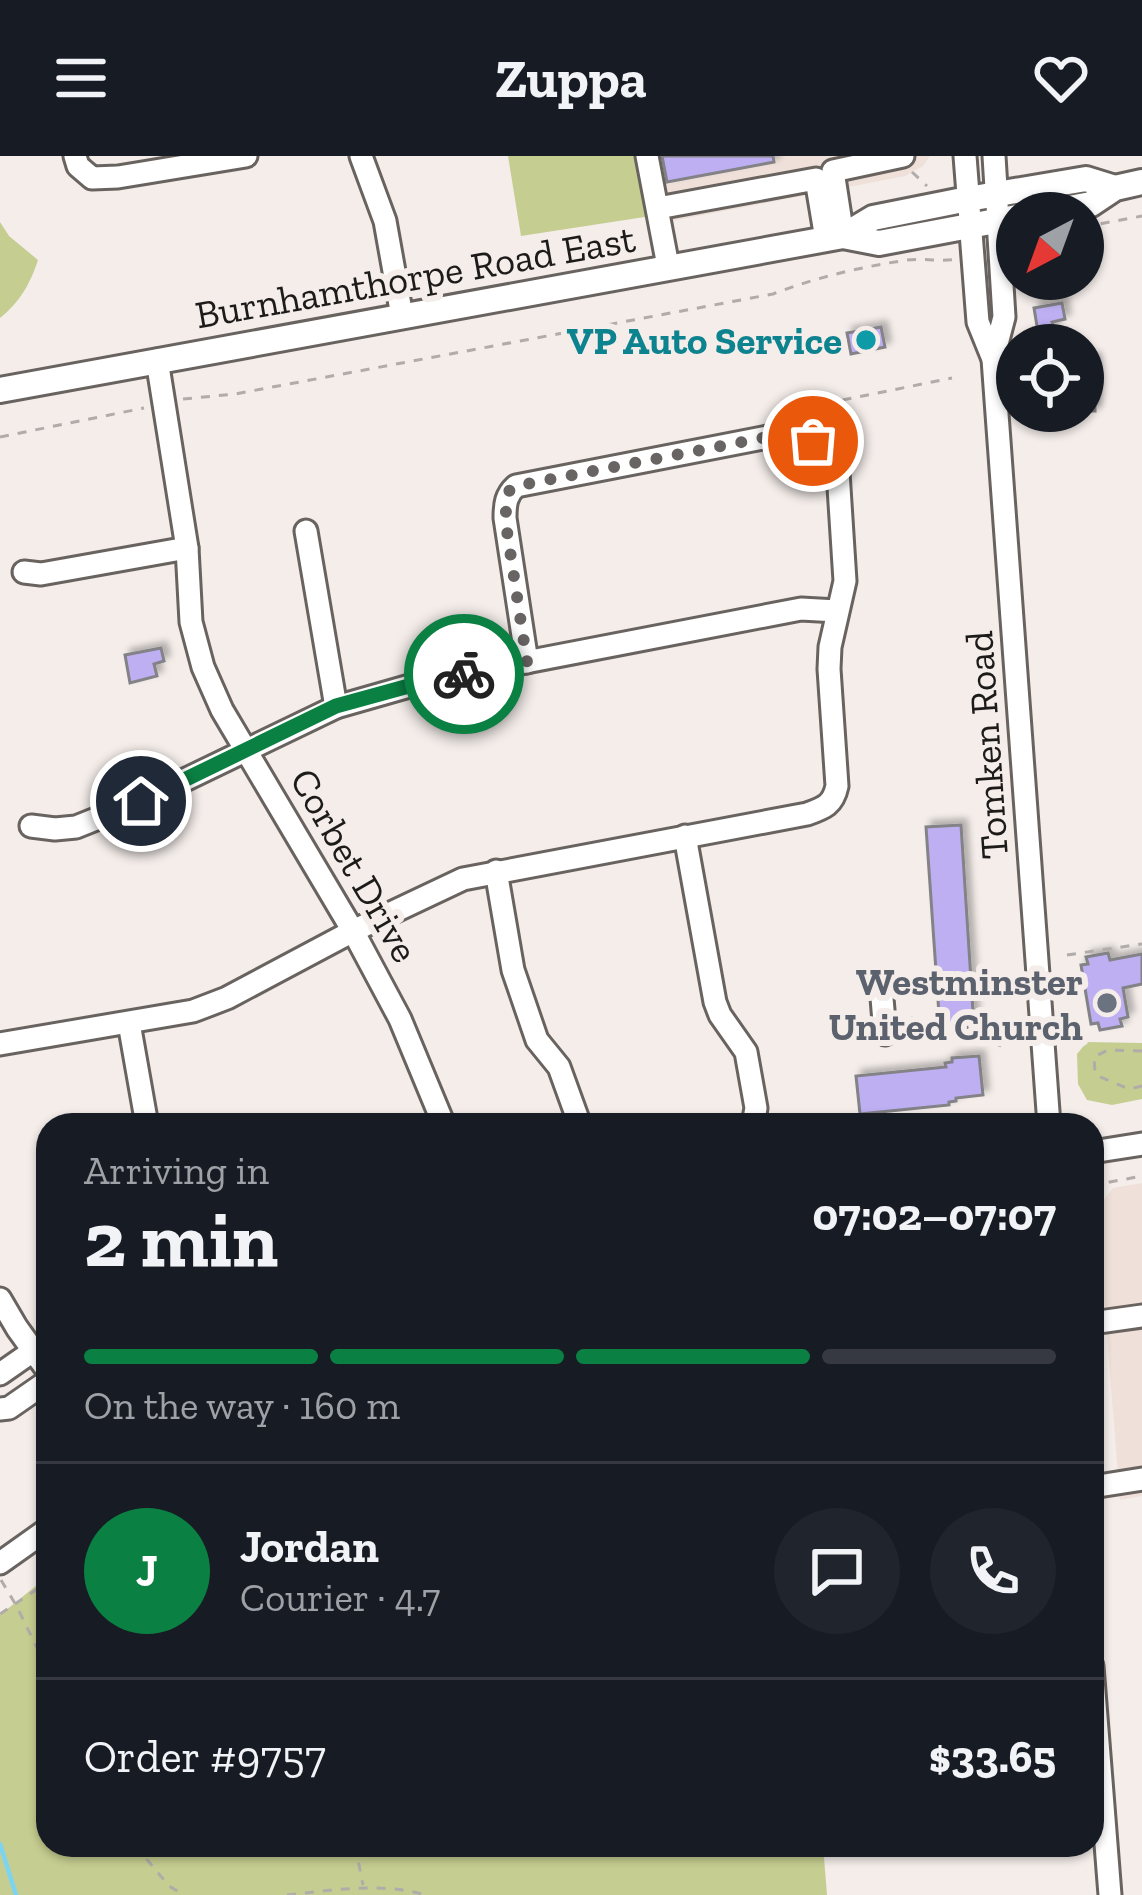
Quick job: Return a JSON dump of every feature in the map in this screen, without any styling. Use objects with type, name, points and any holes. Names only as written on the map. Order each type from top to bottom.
[{"type":"main road","name":"Burnhamthorpe Road East","points":[[1009,192],[1086,179],[1115,188]]},
{"type":"main road","name":"Burnhamthorpe Road East","points":[[1104,195],[1142,182]]},
{"type":"main road","name":"Burnhamthorpe Road East","points":[[0,390],[834,237],[873,218],[996,194]]},
{"type":"main road","name":"Burnhamthorpe Road East","points":[[834,237],[879,243],[996,221]]},
{"type":"street","points":[[75,156],[78,166],[92,178],[118,178],[246,156]]},
{"type":"street","points":[[362,156],[385,221],[402,316]]},
{"type":"street","points":[[647,156],[668,266]]},
{"type":"street","name":"Tomken Road","points":[[965,156],[978,322],[993,359],[1048,1113]]},
{"type":"street","name":"Tomken Road","points":[[994,156],[997,192]]},
{"type":"street","points":[[834,237],[833,171],[902,157]]},
{"type":"street","points":[[658,208],[816,179],[834,237]]},
{"type":"street","name":"Tomken Road","points":[[993,359],[1005,300]]},
{"type":"street","name":"Corbet Drive","points":[[157,360],[187,548],[191,622],[203,667],[222,710],[400,1019],[439,1113]]},
{"type":"street","points":[[0,1044],[193,1011],[464,879],[828,807],[837,786],[830,669],[845,581],[838,472],[832,458],[813,441],[783,434],[516,486],[509,491],[505,518],[527,662]]},
{"type":"street","points":[[306,531],[336,706]]},
{"type":"street","points":[[24,572],[41,574],[187,548]]},
{"type":"street","points":[[31,826],[76,827],[141,801],[336,706],[427,681],[801,609],[837,611]]},
{"type":"street","points":[[686,836],[716,1002],[746,1052],[755,1113]]},
{"type":"street","points":[[496,871],[513,970],[537,1040],[560,1067],[576,1113]]},
{"type":"street","points":[[882,998],[885,1034]]},
{"type":"street","points":[[129,1023],[144,1113]]},
{"type":"street","points":[[1104,1150],[1142,1144]]},
{"type":"street","points":[[0,1299],[36,1355]]},
{"type":"street","points":[[1104,1321],[1142,1316]]},
{"type":"street","points":[[0,1374],[33,1351]]},
{"type":"street","points":[[0,1409],[36,1389]]},
{"type":"street","points":[[1104,1484],[1142,1479]]},
{"type":"street","points":[[0,1563],[36,1538]]},
{"type":"street","points":[[1104,1821],[1110,1895]]},
{"type":"path","points":[[902,157],[928,188]]},
{"type":"path","points":[[1104,223],[1142,216]]},
{"type":"path","points":[[179,400],[235,394],[773,294],[819,276],[907,260],[948,261]]},
{"type":"path","points":[[813,441],[819,414],[828,403],[952,377]]},
{"type":"path","points":[[0,437],[153,406]]},
{"type":"path","points":[[1067,956],[1142,944]]},
{"type":"path","points":[[910,1017],[944,1040],[985,1039],[1001,1046]]},
{"type":"path","points":[[1141,1053],[1108,1050],[1094,1057],[1099,1076],[1129,1089],[1142,1086]]},
{"type":"path","points":[[1104,1184],[1142,1176]]},
{"type":"path","points":[[0,1579],[36,1646]]},
{"type":"path","points":[[0,1614],[36,1591]]},
{"type":"path","points":[[145,1857],[169,1886],[184,1895]]},
{"type":"path","points":[[357,1857],[363,1887]]},
{"type":"path","points":[[287,1895],[363,1887],[402,1888],[426,1895]]},
{"type":"shaded area","points":[[645,156],[930,156],[905,176],[657,224]]},
{"type":"shaded area","points":[[1142,1183],[1142,1496],[1120,1500],[1104,1298],[1104,1200],[1113,1188]]},
{"type":"green space","points":[[508,156],[642,156],[651,216],[521,236]]},
{"type":"green space","points":[[0,222],[38,260],[24,292],[0,318]]},
{"type":"green space","points":[[1087,1042],[1142,1043],[1142,1099],[1112,1105],[1087,1100],[1078,1084],[1077,1054]]},
{"type":"green space","points":[[36,1586],[36,1857],[824,1857],[827,1895],[0,1895],[0,1615]]},
{"type":"building","points":[[662,156],[773,156],[774,162],[667,182]]},
{"type":"building","points":[[1062,303],[1065,319],[1037,324],[1034,308]]},
{"type":"building","name":"VP Auto Service","points":[[881,327],[885,347],[851,354],[847,333]]},
{"type":"building","points":[[161,648],[164,661],[154,664],[157,676],[130,683],[125,655]]},
{"type":"building","points":[[961,825],[974,1027],[940,1029],[926,827]]},
{"type":"building","name":"Westminster United Church","points":[[1108,953],[1110,960],[1142,954],[1142,984],[1123,988],[1128,1017],[1120,1019],[1122,1026],[1100,1030],[1098,1023],[1091,1024],[1081,965],[1088,964],[1086,957]]},
{"type":"building","points":[[979,1056],[983,1095],[956,1098],[949,1105],[860,1113],[856,1076],[946,1067],[952,1058]]},
{"type":"waterway","points":[[0,1844],[16,1895]]},
{"type":"way so far","points":[[464,674],[527,662],[505,518],[509,491],[516,486],[783,434],[813,441]]},
{"type":"place","name":"VP Auto Service","points":[[866,340]]},
{"type":"place","name":"Westminster United Church","points":[[1107,1003]]},
{"type":"route","points":[[141,801],[336,706],[464,674]]}]
